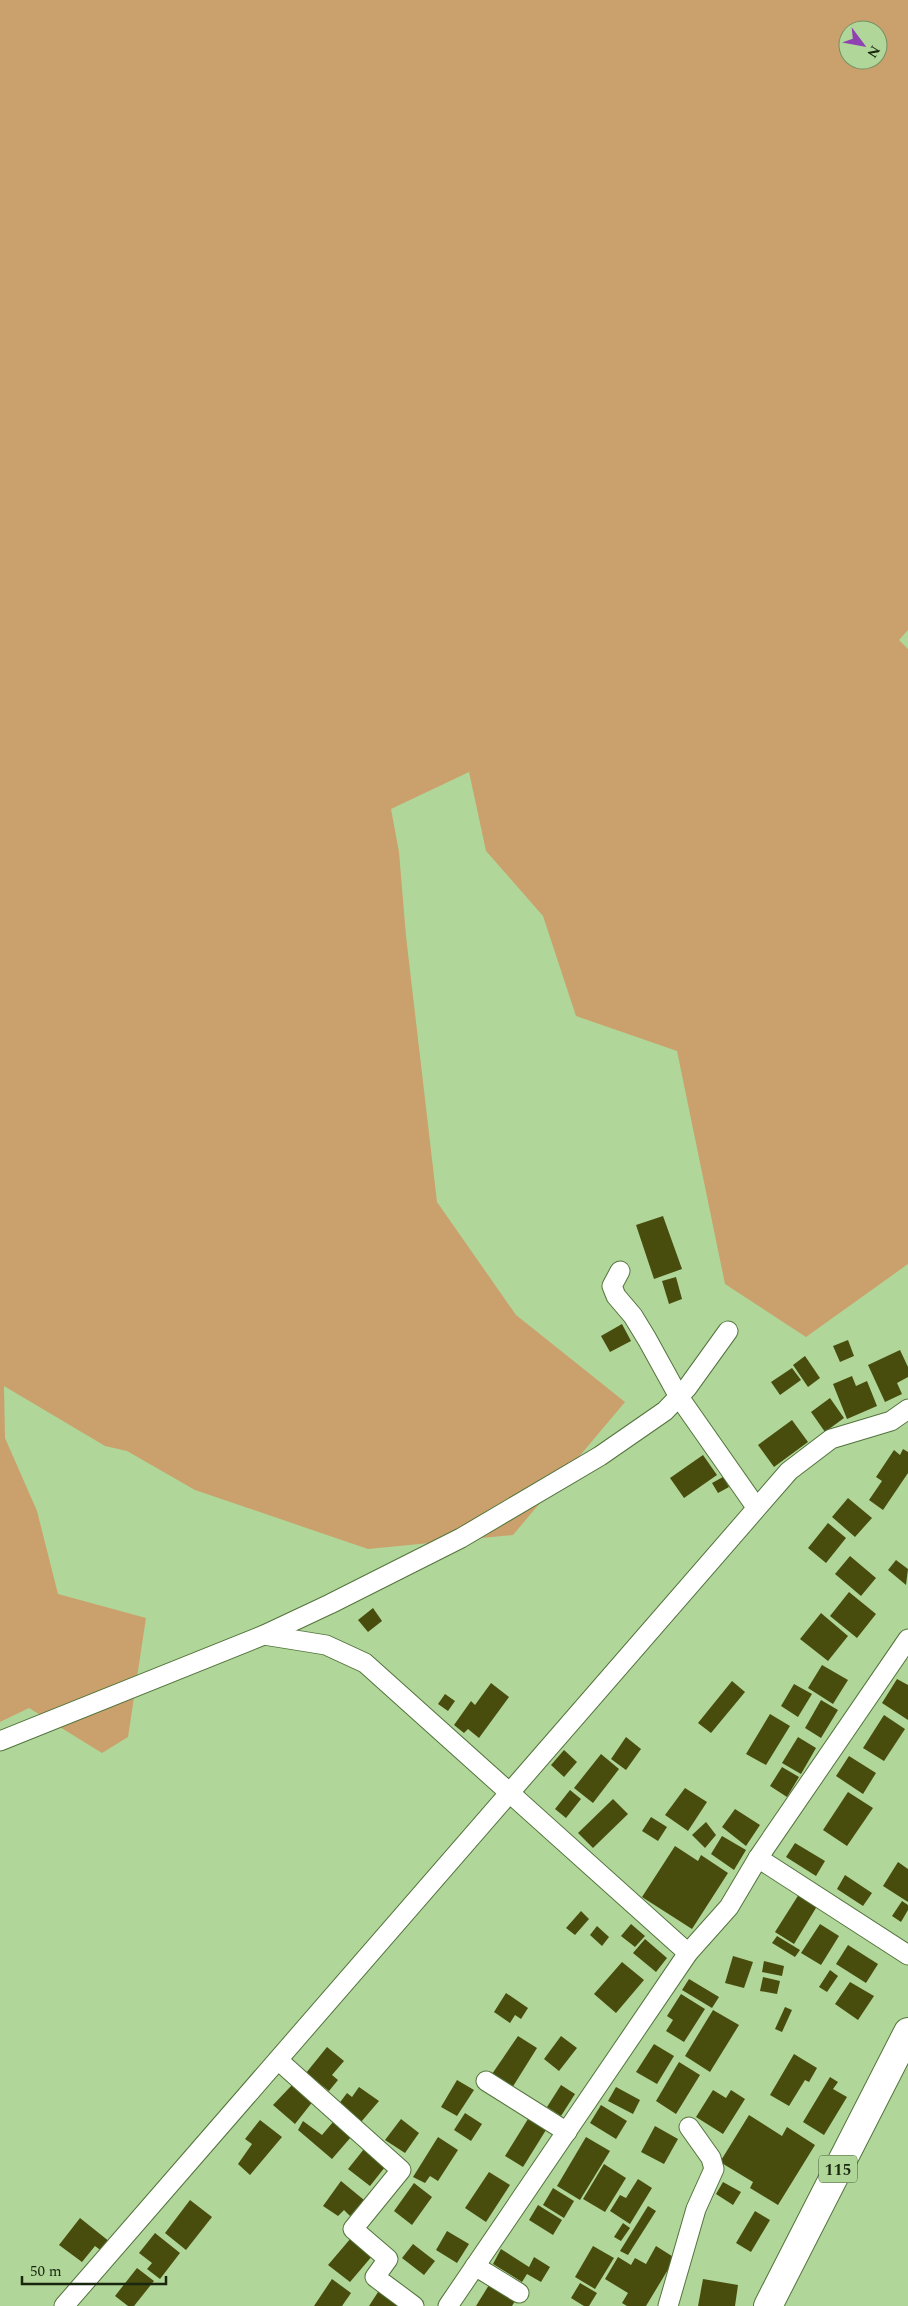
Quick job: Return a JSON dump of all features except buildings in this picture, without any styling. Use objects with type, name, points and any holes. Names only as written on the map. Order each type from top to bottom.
[{"type":"highway","name":"115","points":[[768,2306],[908,2032]]},
{"type":"street","points":[[620,1270],[612,1286],[616,1296],[633,1316],[679,1397],[756,1508]]},
{"type":"street","points":[[0,1740],[264,1635],[461,1538],[600,1456],[665,1411],[687,1388],[728,1331]]},
{"type":"street","points":[[64,2306],[412,1907],[509,1790],[789,1471],[831,1439],[891,1421],[908,1409]]},
{"type":"street","points":[[264,1635],[337,1648],[365,1663],[509,1790],[688,1953]]},
{"type":"street","points":[[448,2306],[688,1953],[729,1907],[758,1858],[908,1640]]},
{"type":"street","points":[[758,1858],[908,1956]]},
{"type":"street","points":[[278,2060],[401,2170],[353,2228],[388,2259],[375,2277],[414,2306]]},
{"type":"street","points":[[486,2081],[567,2132]]},
{"type":"street","points":[[668,2306],[694,2216],[714,2169],[711,2158],[690,2127]]},
{"type":"street","points":[[475,2266],[519,2293]]},
{"type":"shaded area","points":[[0,0],[908,0],[908,630],[899,640],[908,649],[908,1264],[806,1337],[725,1284],[677,1051],[576,1016],[543,916],[486,851],[469,772],[391,809],[399,852],[406,936],[437,1202],[516,1315],[625,1402],[513,1535],[368,1549],[195,1490],[127,1451],[105,1446],[4,1386],[5,1438],[37,1511],[58,1594],[146,1618],[128,1737],[102,1753],[29,1708],[0,1722]]}]
